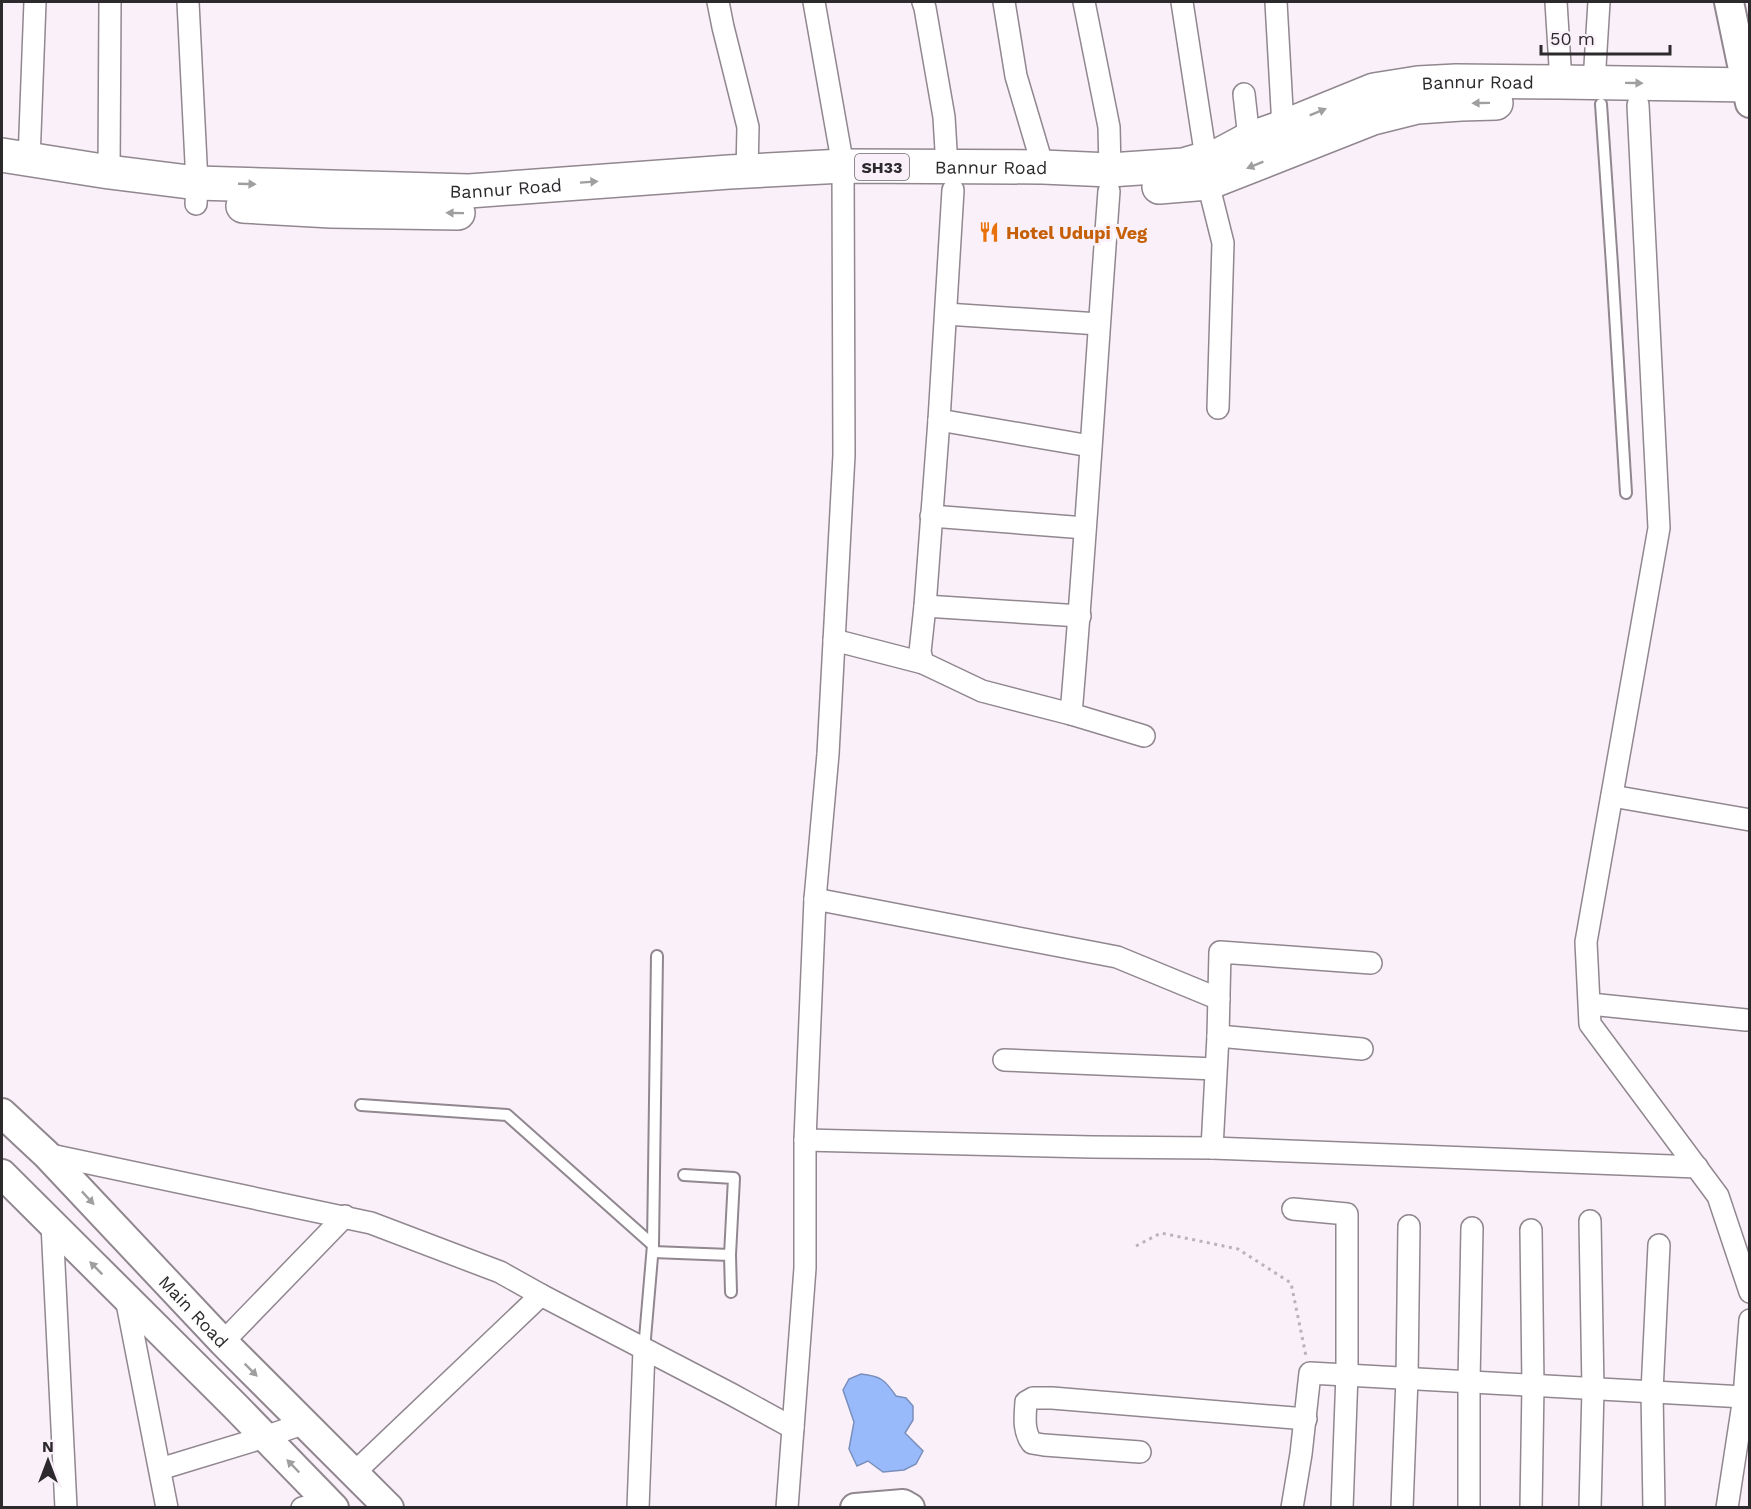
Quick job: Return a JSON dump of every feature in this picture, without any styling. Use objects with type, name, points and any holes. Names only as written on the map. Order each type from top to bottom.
[{"type":"main road","name":"Bannur Road","points":[[15,157],[109,172],[197,194],[469,191],[747,172],[843,177],[950,178],[1042,167],[1109,181],[1183,165],[1207,171],[1221,154],[1249,139],[1374,90],[1418,83],[1561,82],[1597,93],[1749,95]]},
{"type":"main road","points":[[1207,171],[1373,118],[1417,107],[1559,102],[1597,93],[1638,105],[1749,95]]},
{"type":"main road","points":[[2,176],[197,194],[331,211],[467,213],[744,193],[843,177]]},
{"type":"main road","points":[[950,178],[1109,181]]},
{"type":"street","points":[[15,157],[35,2]]},
{"type":"street","points":[[109,172],[110,2]]},
{"type":"street","points":[[188,2],[197,194]]},
{"type":"street","points":[[718,2],[748,127],[747,172]]},
{"type":"street","points":[[787,1508],[805,1268],[805,1140],[815,899],[828,754],[844,455],[843,177],[814,2]]},
{"type":"street","points":[[923,2],[944,117],[950,178],[946,314],[920,652],[923,663]]},
{"type":"street","points":[[1004,2],[1016,76],[1042,167]]},
{"type":"street","points":[[1071,714],[1080,616],[1109,181],[1109,127],[1084,2]]},
{"type":"street","points":[[1182,2],[1207,171],[1223,243],[1218,408]]},
{"type":"street","points":[[1276,2],[1283,127]]},
{"type":"street","points":[[1556,2],[1561,82]]},
{"type":"street","points":[[1597,93],[1599,2]]},
{"type":"street","points":[[1729,2],[1749,95]]},
{"type":"street","points":[[1244,94],[1249,139]]},
{"type":"street","points":[[1638,105],[1659,528],[1586,942],[1590,1024],[1718,1196],[1749,1292]]},
{"type":"street","points":[[946,314],[1099,324]]},
{"type":"street","points":[[939,420],[1090,446]]},
{"type":"street","points":[[931,516],[1085,528]]},
{"type":"street","points":[[925,606],[1080,616]]},
{"type":"street","points":[[834,640],[923,663],[982,691],[1144,736]]},
{"type":"street","points":[[1612,796],[1749,820]]},
{"type":"street","points":[[815,899],[1117,957],[1219,999]]},
{"type":"street","points":[[1212,1148],[1220,952],[1371,963]]},
{"type":"street","points":[[1590,1004],[1746,1020]]},
{"type":"street","points":[[1218,1036],[1362,1049]]},
{"type":"street","points":[[1004,1060],[1215,1069]]},
{"type":"street","name":"Main Road","points":[[2,1113],[46,1154],[223,1342],[389,1508]]},
{"type":"street","points":[[805,1140],[1212,1148],[1697,1167]]},
{"type":"street","points":[[46,1154],[371,1223],[500,1272],[793,1428]]},
{"type":"street","points":[[2,1174],[265,1437],[321,1506]]},
{"type":"street","points":[[1293,1209],[1347,1214],[1347,1374],[1342,1508]]},
{"type":"street","points":[[223,1342],[345,1216]]},
{"type":"street","points":[[1590,1221],[1593,1389],[1590,1508]]},
{"type":"street","points":[[52,1224],[66,1508]]},
{"type":"street","points":[[1402,1508],[1409,1226]]},
{"type":"street","points":[[1469,1508],[1472,1228]]},
{"type":"street","points":[[1531,1230],[1533,1385],[1531,1508]]},
{"type":"street","points":[[1654,1508],[1652,1392],[1659,1245]]},
{"type":"street","points":[[354,1473],[541,1295]]},
{"type":"street","points":[[126,1298],[167,1508]]},
{"type":"street","points":[[1727,1508],[1744,1397],[1749,1320]]},
{"type":"street","points":[[638,1508],[644,1350]]},
{"type":"street","points":[[1292,1508],[1310,1373],[1744,1397]]},
{"type":"street","points":[[1140,1452],[1032,1443],[1027,1437],[1025,1428],[1026,1402],[1033,1398],[1052,1398],[1305,1419]]},
{"type":"street","points":[[160,1469],[305,1423]]},
{"type":"street","points":[[855,1508],[903,1504],[910,1508]]},
{"type":"lane","points":[[1597,93],[1615,311],[1626,493]]},
{"type":"lane","points":[[644,1350],[653,1248],[657,956]]},
{"type":"lane","points":[[361,1105],[507,1115],[653,1248],[730,1255]]},
{"type":"lane","points":[[684,1176],[734,1178],[730,1255],[731,1292]]},
{"type":"path","points":[[1136,1246],[1161,1233],[1238,1249],[1291,1283],[1310,1373]]},
{"type":"water","points":[[861,1374],[882,1380],[896,1396],[906,1398],[913,1406],[913,1420],[905,1433],[923,1451],[916,1464],[904,1470],[883,1472],[868,1461],[857,1466],[849,1449],[854,1422],[843,1390],[849,1379]]},
{"type":"place","name":"Hotel Udupi Veg","points":[[989,232]]}]
